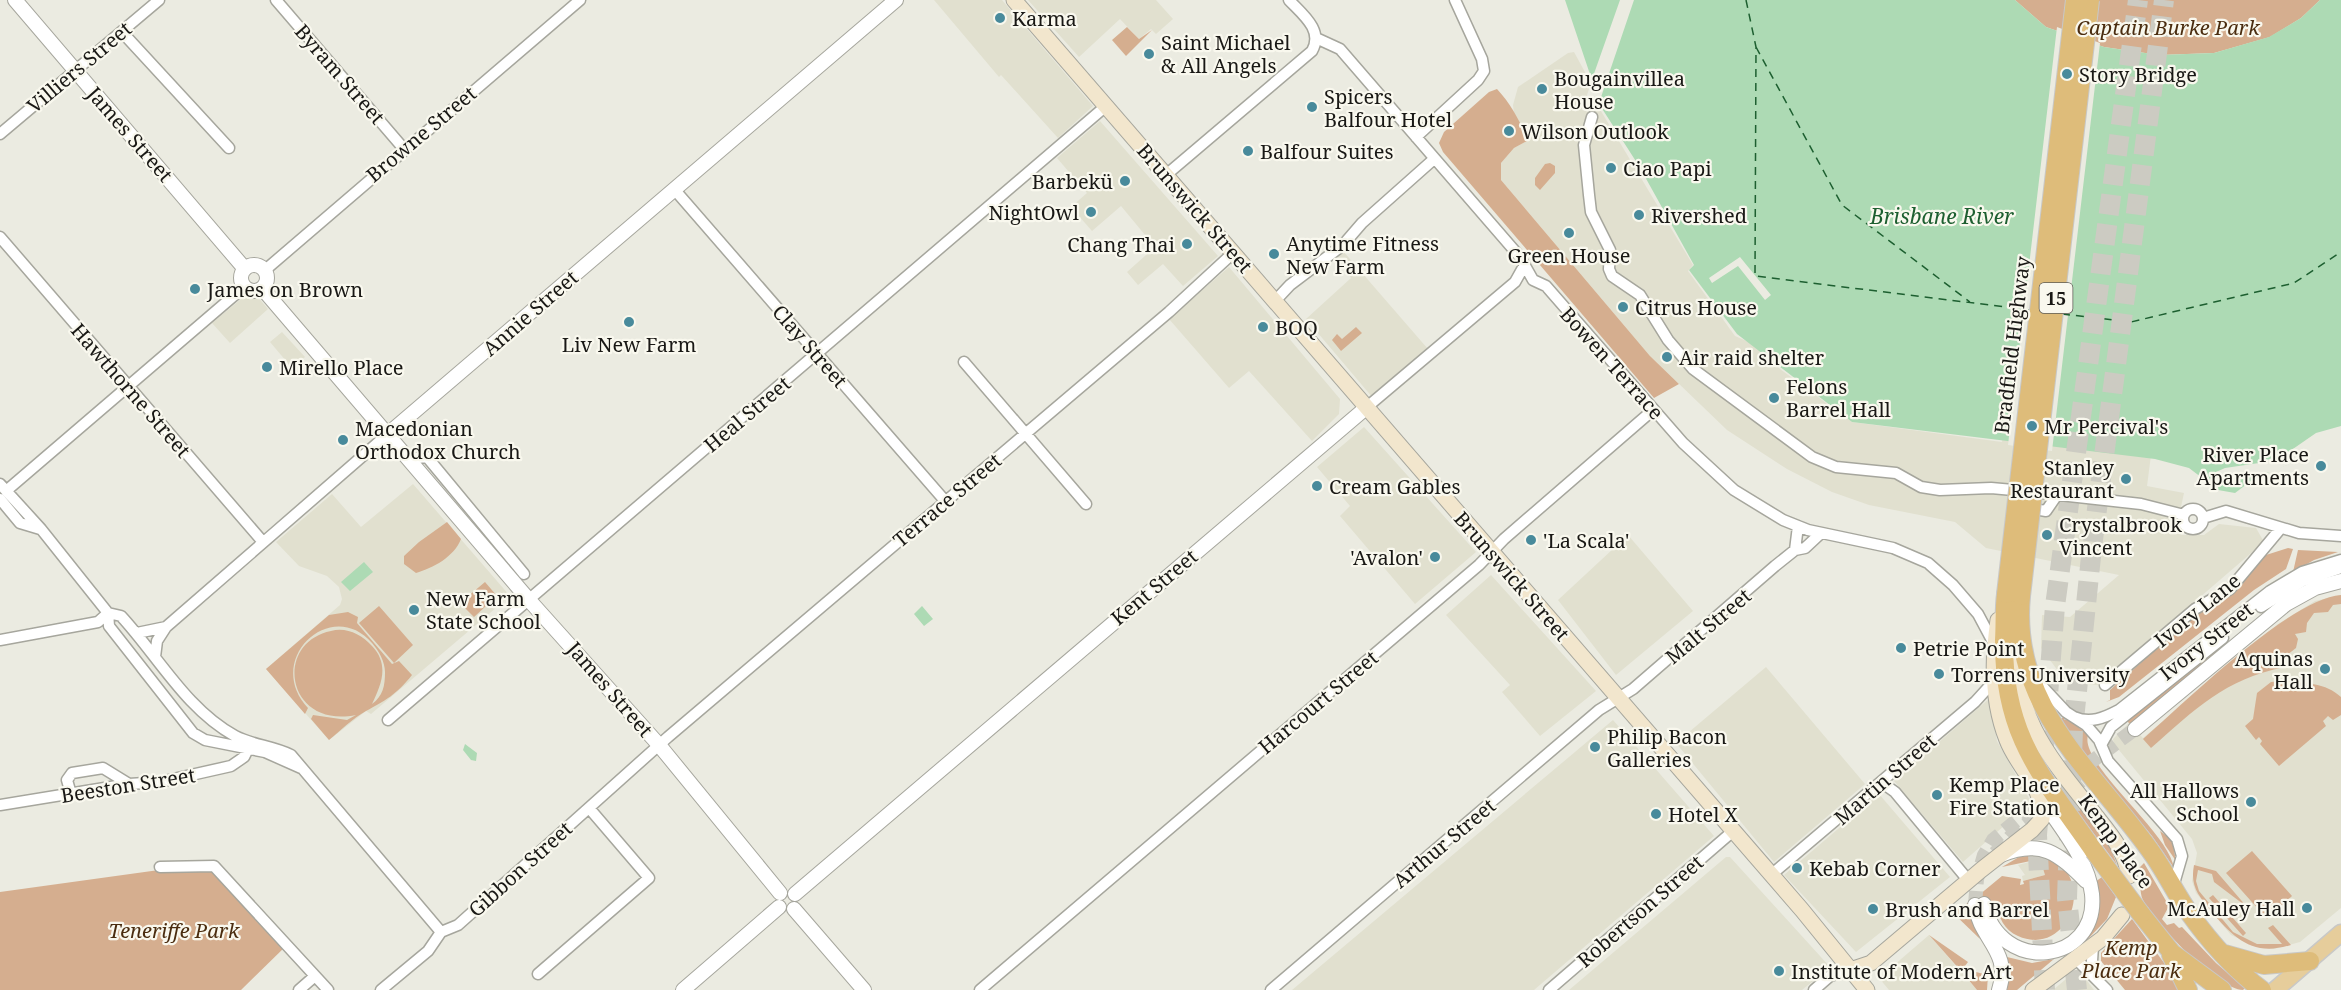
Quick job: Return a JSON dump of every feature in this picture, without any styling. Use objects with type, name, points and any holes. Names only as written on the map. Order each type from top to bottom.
[{"type":"highway","name":"Bradfield Highway","points":[[2021,645],[2011,596],[2075,0]]},
{"type":"highway","name":"Bradfield Highway","points":[[1999,652],[2011,596],[2090,0]]},
{"type":"highway","name":"Kemp Place","points":[[2021,645],[2044,710],[2058,734],[2154,856],[2194,920],[2238,971],[2262,990]]},
{"type":"highway","name":"Kemp Place","points":[[1999,652],[2007,694],[2020,738],[2094,851],[2168,948],[2222,990]]},
{"type":"highway","points":[[2168,948],[2188,990]]},
{"type":"highway","points":[[2225,954],[2264,965],[2310,960]]},
{"type":"main road","name":"Brunswick Street","points":[[1014,0],[1771,875],[1867,990]]},
{"type":"main road","points":[[2021,645],[2018,685],[2030,722],[2055,763],[2119,846],[2130,876]]},
{"type":"main road","name":"Kemp Place","points":[[1999,652],[1995,680],[2000,715],[2007,740],[2041,798]]},
{"type":"main road","points":[[1850,970],[1871,963],[2038,824],[2042,819],[2041,798]]},
{"type":"main road","points":[[2033,990],[2110,932],[2122,915]]},
{"type":"main road","points":[[2275,990],[2341,933]]},
{"type":"street","name":"James Street","points":[[15,0],[245,268]]},
{"type":"street","name":"Villiers Street","points":[[0,134],[159,0]]},
{"type":"street","name":"Byram Street","points":[[276,0],[404,149]]},
{"type":"street","name":"Browne Street","points":[[264,271],[580,0]]},
{"type":"street","name":"Annie Street","points":[[155,657],[157,641],[165,627],[896,0]]},
{"type":"street","points":[[1166,175],[1310,53],[1316,38],[1311,24],[1289,0]]},
{"type":"street","points":[[1416,137],[1478,80],[1484,71],[1482,59],[1455,0]]},
{"type":"street","points":[[122,32],[229,148]]},
{"type":"street","name":"Bowen Terrace","points":[[1316,38],[1340,48],[1520,257],[1533,280],[1546,286],[1701,463],[1734,490],[1798,526],[1820,534],[1893,548],[1928,563],[1953,585],[1978,614],[1999,652]]},
{"type":"street","name":"Heal Street","points":[[387,720],[1106,106]]},
{"type":"street","points":[[1592,117],[1584,145],[1591,212],[1610,250],[1609,269],[1612,276],[1640,295],[1668,340],[1693,369],[1812,457],[1826,464],[1896,473],[1921,487],[1940,490],[2011,489],[2141,504],[2178,511],[2184,515],[2189,509],[2195,509],[2203,518],[2226,511],[2313,535],[2341,536]]},
{"type":"street","points":[[1275,301],[1333,250],[1343,245],[1362,223],[1434,159]]},
{"type":"street","name":"Clay Street","points":[[674,189],[946,502]]},
{"type":"street","name":"Hawthorne Street","points":[[0,237],[263,542]]},
{"type":"street","name":"Terrace Street","points":[[659,745],[1169,312],[1233,253]]},
{"type":"street","points":[[253,265],[264,271],[267,278],[262,288],[251,291],[244,287],[241,280],[245,268],[253,265]]},
{"type":"street","name":"Kent Street","points":[[795,894],[1515,282],[1524,266]]},
{"type":"street","points":[[1515,282],[1533,280]]},
{"type":"street","points":[[244,287],[2,491],[41,529],[108,613],[109,626],[193,733],[205,741],[250,745]]},
{"type":"street","name":"James Street","points":[[262,288],[529,600],[659,745],[780,893]]},
{"type":"street","points":[[964,362],[1086,504]]},
{"type":"street","name":"Harcourt Street","points":[[980,990],[1491,552],[1653,410]]},
{"type":"street","points":[[412,462],[417,458],[427,457],[524,574]]},
{"type":"street","points":[[2011,489],[2009,506],[2046,511],[2057,495]]},
{"type":"street","points":[[1795,550],[1798,526]]},
{"type":"street","name":"Ivory Lane","points":[[2105,685],[2195,609],[2229,589],[2281,528]]},
{"type":"street","name":"Malt Street","points":[[1618,699],[1633,689],[1795,550],[1805,548],[1820,534]]},
{"type":"street","name":"Ivory Street","points":[[2074,717],[2087,721],[2098,720],[2119,710],[2270,591],[2302,572],[2341,560]]},
{"type":"street","name":"Ivory Street","points":[[2101,745],[2110,727],[2274,598],[2303,581],[2341,568]]},
{"type":"street","name":"Ivory Street","points":[[2341,581],[2307,591],[2280,607],[2137,732],[2290,610],[2321,594],[2341,589]]},
{"type":"street","points":[[108,613],[121,616],[191,701],[211,719],[250,745],[301,768],[441,932]]},
{"type":"street","points":[[0,640],[98,622],[108,613]]},
{"type":"street","name":"Annie Street","points":[[137,633],[165,627]]},
{"type":"street","name":"Kemp Place","points":[[2028,670],[2052,699],[2086,725],[2101,745],[2109,761],[2179,842],[2182,856],[2173,887]]},
{"type":"street","name":"Martin Street","points":[[1771,875],[1975,702],[1995,680]]},
{"type":"street","name":"Arthur Street","points":[[1271,990],[1592,716],[1618,699]]},
{"type":"street","name":"Beeston Street","points":[[0,805],[129,784],[160,782],[231,766],[238,762],[250,745]]},
{"type":"street","name":"Gibbon Street","points":[[381,990],[428,951],[441,932],[458,925],[659,745]]},
{"type":"street","points":[[71,794],[67,780],[72,773],[103,768],[129,784]]},
{"type":"street","points":[[1881,782],[1895,792],[1968,880]]},
{"type":"street","name":"Kemp Place","points":[[2041,798],[2077,854],[2090,884]]},
{"type":"street","points":[[538,974],[649,878],[589,808]]},
{"type":"street","name":"Robertson Street","points":[[1549,990],[1732,832]]},
{"type":"street","points":[[1997,857],[2023,849],[2046,850],[2063,858],[2090,884],[2092,904],[2083,930],[2069,945],[2052,953],[2028,952],[2007,942],[1980,905],[1980,925],[2001,959],[2003,974],[1999,990]]},
{"type":"street","points":[[160,867],[214,866],[328,990]]},
{"type":"street","points":[[788,890],[795,894],[798,903],[794,909],[786,911],[779,908],[777,900],[780,893],[788,890]]},
{"type":"street","points":[[684,990],[779,908]]},
{"type":"street","points":[[794,909],[864,990]]},
{"type":"street","points":[[2093,946],[2092,961],[2097,978]]},
{"type":"street","points":[[2076,959],[2107,990]]},
{"type":"street","points":[[1814,990],[1830,976],[1850,970]]},
{"type":"street","points":[[299,990],[315,976]]},
{"type":"shaded area","points":[[934,0],[1002,0],[1093,106],[1058,138],[1001,75],[999,77]]},
{"type":"shaded area","points":[[1028,0],[1156,0],[1173,19],[1156,34],[1151,29],[1139,39],[1120,19],[1079,57]]},
{"type":"shaded area","points":[[1574,52],[1591,83],[1582,110],[1594,113],[1598,106],[1693,265],[1688,271],[1735,336],[1763,348],[1780,369],[1852,422],[2002,442],[2007,411],[2151,455],[2147,486],[2184,493],[2178,521],[2173,526],[2182,535],[2204,535],[2219,524],[2256,528],[2264,542],[2098,685],[2067,683],[2041,648],[2042,615],[2070,617],[2119,575],[1986,548],[1955,522],[1869,505],[1832,492],[1787,469],[1727,430],[1650,356],[1501,180],[1501,163],[1514,148],[1529,140],[1514,113],[1513,105],[1518,87],[1568,53]]},
{"type":"shaded area","points":[[1100,121],[1218,256],[1183,286],[1163,264],[1138,285],[1127,272],[1155,247],[1121,206],[1092,231],[1071,207],[1087,193],[1057,158]]},
{"type":"shaded area","points":[[1343,251],[1428,349],[1373,398],[1306,319],[1351,278],[1335,258]]},
{"type":"shaded area","points":[[1229,267],[1340,399],[1339,414],[1312,441],[1249,371],[1229,388],[1169,319]]},
{"type":"shaded area","points":[[246,295],[257,296],[268,309],[230,343],[212,323]]},
{"type":"shaded area","points":[[282,332],[305,357],[292,368],[270,342]]},
{"type":"shaded area","points":[[1364,427],[1476,552],[1415,604],[1340,516],[1350,506],[1317,467]]},
{"type":"shaded area","name":"New Farm State School","points":[[413,484],[510,596],[371,714],[366,711],[329,740],[266,669],[340,605],[342,599],[339,587],[327,576],[299,566],[276,542],[332,494],[361,527]]},
{"type":"shaded area","points":[[1628,535],[1693,611],[1616,675],[1558,600]]},
{"type":"shaded area","points":[[1491,575],[1596,691],[1540,736],[1502,692],[1510,685],[1446,615]]},
{"type":"shaded area","name":"All Hallows School","points":[[2341,595],[2341,908],[2300,942],[2274,949],[2257,947],[2231,935],[2196,893],[2192,881],[2197,853],[2192,839],[2114,744],[2113,739],[2129,723],[2143,738],[2278,624],[2315,601]]},
{"type":"shaded area","points":[[1766,667],[1865,784],[1774,862],[1676,743]]},
{"type":"shaded area","points":[[1990,698],[1997,741],[2031,802],[1963,862],[1894,781]]},
{"type":"shaded area","points":[[1613,720],[1714,836],[1534,990],[1292,990]]},
{"type":"shaded area","points":[[1879,794],[1950,877],[1856,952],[1784,875]]},
{"type":"shaded area","points":[[1726,857],[1730,857],[1830,967],[1802,990],[1569,990]]},
{"type":"shaded area","points":[[2040,859],[2045,875],[2023,881],[2022,876],[2025,875],[2018,865]]},
{"type":"shaded area","points":[[1929,935],[1977,990],[1889,990],[1879,978]]},
{"type":"shaded area","points":[[2078,969],[2094,990],[2053,990]]},
{"type":"green space","name":"Captain Burke Park","points":[[2015,0],[2320,0],[2301,18],[2270,37],[2214,53],[2159,55],[2104,47],[2046,27]]},
{"type":"green space","points":[[1127,27],[1139,39],[1152,30],[1126,56],[1112,40]]},
{"type":"green space","points":[[1497,89],[1511,107],[1529,140],[1514,148],[1501,163],[1501,180],[1650,356],[1679,384],[1654,398],[1443,152],[1439,143],[1444,132],[1489,92]]},
{"type":"green space","points":[[1550,163],[1555,166],[1555,173],[1540,190],[1535,185],[1535,178],[1545,164]]},
{"type":"green space","points":[[1356,327],[1362,333],[1341,351],[1332,340],[1337,334],[1342,339]]},
{"type":"green space","points":[[447,522],[461,539],[448,556],[436,565],[416,573],[404,564],[404,556]]},
{"type":"green space","points":[[2288,548],[2293,549],[2286,569],[2254,590],[2119,697],[2106,702],[2110,700],[2110,690],[2196,614],[2232,593],[2266,555]]},
{"type":"green space","points":[[2298,550],[2338,552],[2314,560],[2293,572]]},
{"type":"green space","points":[[485,582],[497,596],[474,617],[460,603]]},
{"type":"green space","points":[[2341,595],[2341,604],[2333,605],[2328,612],[2314,613],[2307,623],[2306,632],[2295,634],[2298,639],[2296,648],[2287,655],[2285,667],[2244,680],[2212,697],[2151,748],[2143,739],[2210,678],[2267,632],[2320,601]]},
{"type":"green space","points":[[379,606],[413,645],[394,663],[359,623]]},
{"type":"green space","points":[[348,612],[358,617],[357,623],[392,664],[399,661],[412,675],[391,696],[356,717],[329,740],[311,719],[313,715],[347,720],[356,715],[332,716],[314,709],[302,698],[296,683],[295,667],[301,651],[313,639],[331,631],[353,632],[363,638],[378,653],[381,660],[381,682],[372,704],[383,690],[385,672],[381,657],[372,643],[356,630],[338,627],[322,630],[308,640],[298,654],[293,671],[296,689],[308,708],[305,714],[266,669],[329,615]]},
{"type":"green space","points":[[2217,646],[2220,649],[2131,725],[2125,719]]},
{"type":"green space","points":[[2282,681],[2328,688],[2341,697],[2341,715],[2333,720],[2328,716],[2323,721],[2326,726],[2279,766],[2260,744],[2262,741],[2259,737],[2256,740],[2245,726],[2253,719],[2257,693],[2271,682]]},
{"type":"green space","points":[[2064,716],[2088,735],[2089,748],[2097,763],[2157,836],[2174,868],[2152,836],[2058,722]]},
{"type":"green space","points":[[2078,805],[2111,849],[2117,865],[2075,808]]},
{"type":"green space","points":[[2160,831],[2172,840],[2176,861],[2165,845]]},
{"type":"green space","points":[[2252,851],[2292,896],[2267,919],[2226,873]]},
{"type":"green space","points":[[2037,855],[2057,863],[2069,876],[2074,892],[2072,909],[2065,924],[2053,935],[2037,940],[2018,936],[2003,922],[1997,903],[1969,906],[1972,921],[1980,939],[1952,912],[1973,900],[2002,876],[2021,879],[2020,885],[2024,884],[2023,881],[2045,875],[2040,859],[2002,867],[2019,857]]},
{"type":"green space","points":[[2144,863],[2169,906],[2162,919],[2167,925],[2174,923],[2179,928],[2182,927],[2216,963],[2245,988],[2243,990],[2232,987],[2204,968],[2173,939],[2149,910],[2141,893],[2139,868]]},
{"type":"green space","points":[[2194,865],[2216,871],[2247,907],[2214,882],[2212,874],[2198,870],[2196,881],[2199,891],[2233,932],[2257,944],[2282,944],[2268,928],[2273,925],[2291,945],[2265,949],[2245,943],[2236,937],[2219,921],[2199,895],[2193,879]]},
{"type":"green space","name":"Teneriffe Park","points":[[159,870],[210,870],[287,945],[241,990],[0,990],[0,892]]},
{"type":"green space","points":[[2102,877],[2116,897],[2107,919],[2087,940],[2084,937],[2095,882]]},
{"type":"green space","points":[[2213,895],[2246,933],[2243,936],[2209,898]]},
{"type":"green space","name":"Kemp Place Park","points":[[2132,919],[2167,967],[2178,990],[2125,990],[2101,961],[2101,953]]},
{"type":"green space","points":[[1929,935],[1968,962],[1961,971]]},
{"type":"green space","points":[[2007,957],[2032,963],[2054,959],[2017,990],[2007,990],[2010,971]]},
{"type":"green space","points":[[1976,972],[1988,975],[1987,990],[1977,990],[1967,978]]},
{"type":"water","name":"Brisbane River","points":[[1565,0],[2015,0],[2046,27],[2104,47],[2159,55],[2214,53],[2269,37],[2301,18],[2320,0],[2341,0],[2341,426],[2316,433],[2290,451],[2294,462],[2255,478],[2235,493],[2218,490],[2189,468],[2155,459],[1852,422],[1737,334],[1689,270],[1694,265],[1639,166],[1601,107]]},
{"type":"water","points":[[364,562],[373,572],[350,591],[341,582]]},
{"type":"water","points":[[922,606],[933,619],[924,626],[914,614]]},
{"type":"water","points":[[465,744],[477,753],[476,761],[471,760],[463,750]]},
{"type":"pier","points":[[1620,0],[1634,0],[1598,106],[1590,85]]},
{"type":"pier","name":"Story Bridge","points":[[2057,27],[2100,43],[2052,451],[2008,445]]},
{"type":"pier","points":[[1740,257],[1771,295],[1765,300],[1738,266],[1712,283],[1709,278]]},
{"type":"pier","points":[[2290,451],[2294,462],[2272,472],[2228,479],[2219,485],[2216,492],[2206,485],[2216,472],[2225,468],[2259,463]]},
{"type":"ferry route","points":[[1746,0],[1756,47],[1755,276],[2030,310]]},
{"type":"ferry route","points":[[1756,47],[1842,205],[1970,302]]},
{"type":"ferry route","points":[[2062,314],[2131,322],[2294,283],[2341,252]]},
{"type":"tunnel","points":[[2045,990],[2037,835],[2055,606],[2138,0]]},
{"type":"tunnel","points":[[2077,990],[2067,898],[2073,729],[2092,547],[2164,0]]},
{"type":"tunnel","points":[[1975,905],[1977,879],[1984,855],[1993,840],[2047,795],[2135,729]]},
{"type":"tunnel","points":[[1995,853],[2011,836],[2081,781]]},
{"type":"place","name":"Karma","points":[[1000,18]]},
{"type":"place","name":"Saint Michael & All Angels","points":[[1149,54]]},
{"type":"place","name":"Story Bridge","points":[[2067,74]]},
{"type":"place","name":"Bougainvillea House","points":[[1542,89]]},
{"type":"place","name":"Spicers Balfour Hotel","points":[[1312,107]]},
{"type":"place","name":"Wilson Outlook","points":[[1509,131]]},
{"type":"place","name":"Balfour Suites","points":[[1248,151]]},
{"type":"place","name":"Ciao Papi","points":[[1611,168]]},
{"type":"place","name":"Barbekü","points":[[1125,181]]},
{"type":"place","name":"NightOwl","points":[[1091,212]]},
{"type":"place","name":"Rivershed","points":[[1639,215]]},
{"type":"place","name":"Green House","points":[[1569,233]]},
{"type":"place","name":"Chang Thai","points":[[1187,244]]},
{"type":"place","name":"Anytime Fitness New Farm","points":[[1274,254]]},
{"type":"place","name":"James on Brown","points":[[195,289]]},
{"type":"place","name":"Citrus House","points":[[1623,307]]},
{"type":"place","name":"Liv New Farm","points":[[629,322]]},
{"type":"place","name":"BOQ","points":[[1263,327]]},
{"type":"place","name":"Air raid shelter","points":[[1667,357]]},
{"type":"place","name":"Mirello Place","points":[[267,367]]},
{"type":"place","name":"Felons Barrel Hall","points":[[1774,398]]},
{"type":"place","name":"Mr Percival's","points":[[2032,426]]},
{"type":"place","name":"Macedonian Orthodox Church","points":[[343,440]]},
{"type":"place","name":"River Place Apartments","points":[[2321,466]]},
{"type":"place","name":"Stanley Restaurant","points":[[2126,479]]},
{"type":"place","name":"Cream Gables","points":[[1317,486]]},
{"type":"place","name":"Crystalbrook Vincent","points":[[2047,535]]},
{"type":"place","name":"'La Scala'","points":[[1531,540]]},
{"type":"place","name":"'Avalon'","points":[[1435,557]]},
{"type":"place","name":"New Farm State School","points":[[414,610]]},
{"type":"place","name":"Petrie Point","points":[[1901,648]]},
{"type":"place","name":"Aquinas Hall","points":[[2325,669]]},
{"type":"place","name":"Torrens University","points":[[1939,674]]},
{"type":"place","name":"Philip Bacon Galleries","points":[[1595,747]]},
{"type":"place","name":"Kemp Place Fire Station","points":[[1937,795]]},
{"type":"place","name":"All Hallows School","points":[[2251,802]]},
{"type":"place","name":"Hotel X","points":[[1656,814]]},
{"type":"place","name":"Kebab Corner","points":[[1797,868]]},
{"type":"place","name":"McAuley Hall","points":[[2307,908]]},
{"type":"place","name":"Brush and Barrel","points":[[1873,909]]},
{"type":"place","name":"Institute of Modern Art","points":[[1779,971]]}]
